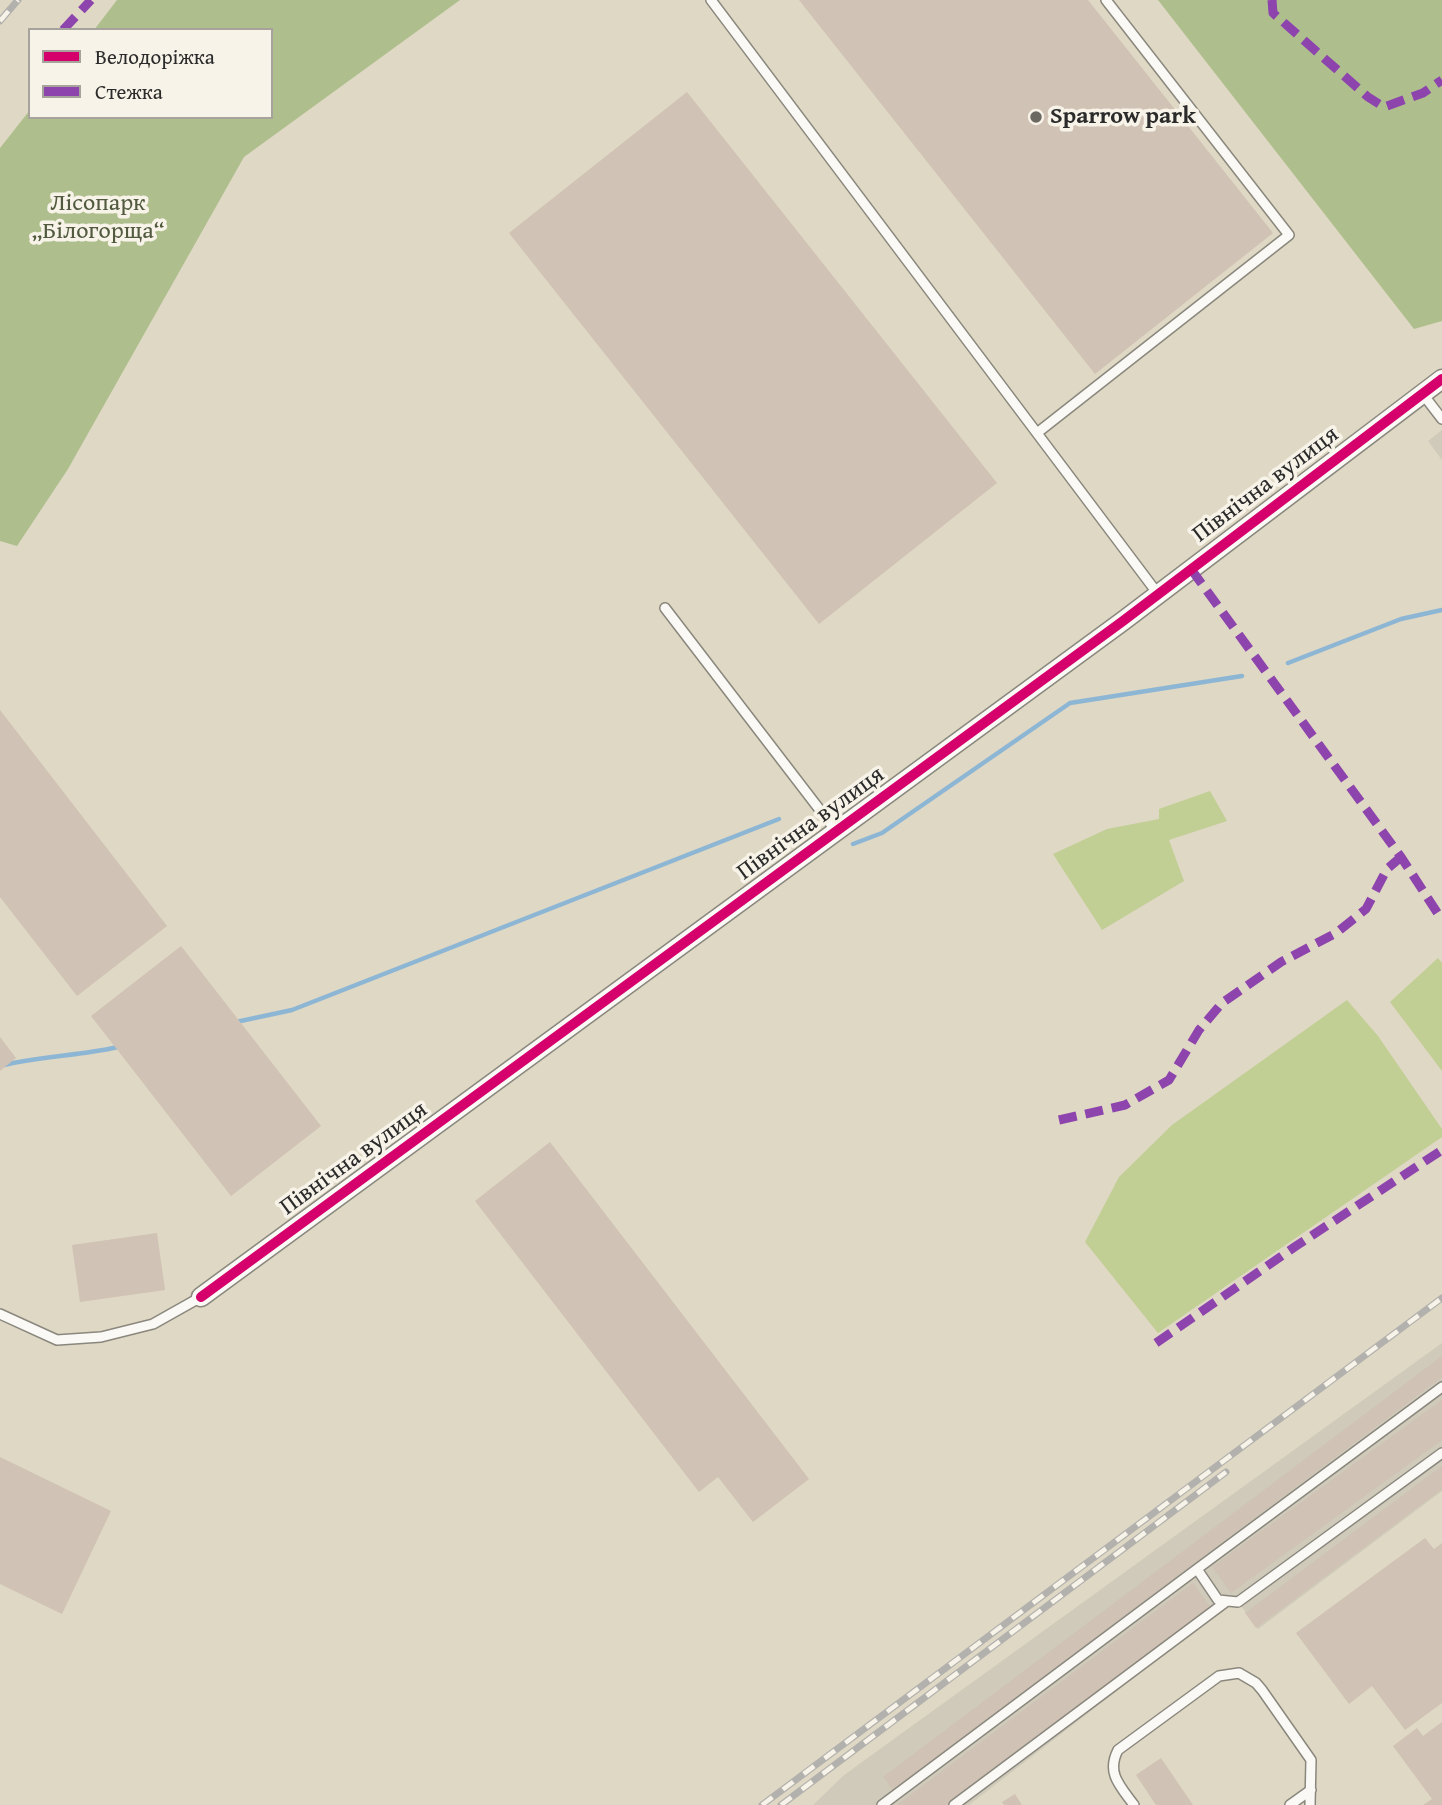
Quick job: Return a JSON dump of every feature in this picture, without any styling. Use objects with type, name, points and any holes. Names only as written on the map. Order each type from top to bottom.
[{"type":"street","name":"Північна вулиця","points":[[201,1297],[1158,594],[1442,379]]},
{"type":"lane","points":[[711,0],[1158,594]]},
{"type":"lane","points":[[1037,433],[1289,235],[1106,0]]},
{"type":"lane","points":[[1422,393],[1442,419]]},
{"type":"lane","points":[[665,608],[836,831]]},
{"type":"lane","points":[[0,1314],[57,1340],[101,1337],[153,1324],[201,1297]]},
{"type":"lane","points":[[882,1805],[1442,1387]]},
{"type":"lane","points":[[1197,1569],[1219,1600],[1238,1602],[1442,1453]]},
{"type":"lane","points":[[954,1805],[1227,1601]]},
{"type":"lane","points":[[1134,1805],[1114,1776],[1112,1767],[1118,1750],[1219,1676],[1229,1673],[1239,1673],[1256,1683],[1311,1760],[1310,1805]]},
{"type":"lane","points":[[1290,1805],[1311,1790]]},
{"type":"shaded area","points":[[1442,430],[1442,460],[1428,441]]},
{"type":"shaded area","points":[[1442,1343],[1442,1491],[1258,1629],[1241,1606],[1226,1607],[969,1805],[813,1805],[844,1775]]},
{"type":"green space","name":"Лісопарк „Білогорща“","points":[[117,0],[460,0],[244,157],[68,469],[17,546],[0,541],[0,148],[28,113],[28,119],[273,119],[273,28],[96,28]]},
{"type":"green space","points":[[1158,0],[1442,0],[1442,321],[1414,329]]},
{"type":"green space","points":[[1210,791],[1227,821],[1169,840],[1184,881],[1102,930],[1053,854],[1107,829],[1159,819],[1159,809]]},
{"type":"green space","points":[[1438,958],[1442,963],[1442,1071],[1390,1002]]},
{"type":"green space","points":[[1347,1000],[1378,1036],[1442,1129],[1442,1137],[1158,1333],[1085,1242],[1119,1177],[1172,1125]]},
{"type":"building","name":"Sparrow park","points":[[799,0],[1088,0],[1273,233],[1095,374]]},
{"type":"building","points":[[687,92],[997,483],[819,624],[509,233]]},
{"type":"building","points":[[0,710],[167,926],[77,996],[0,897]]},
{"type":"building","points":[[181,946],[321,1126],[231,1196],[91,1016]]},
{"type":"building","points":[[0,1037],[16,1058],[0,1071]]},
{"type":"building","points":[[550,1142],[809,1479],[753,1522],[718,1477],[699,1492],[475,1201]]},
{"type":"building","points":[[157,1233],[165,1290],[80,1302],[72,1245]]},
{"type":"building","points":[[1442,1356],[1442,1377],[893,1790],[883,1777]]},
{"type":"building","points":[[1442,1400],[1442,1440],[1231,1593],[1212,1567]]},
{"type":"building","points":[[0,1457],[111,1511],[62,1614],[0,1584]]},
{"type":"building","points":[[1442,1466],[1442,1489],[1256,1628],[1245,1613]]},
{"type":"building","points":[[1425,1538],[1434,1549],[1442,1543],[1442,1703],[1405,1730],[1372,1686],[1349,1704],[1296,1633]]},
{"type":"building","points":[[1193,1583],[1211,1608],[948,1805],[897,1805]]},
{"type":"building","points":[[1442,1722],[1442,1805],[1423,1805],[1432,1799],[1393,1746],[1417,1728],[1423,1736]]},
{"type":"building","points":[[1161,1758],[1193,1805],[1156,1805],[1136,1775]]},
{"type":"building","points":[[1015,1794],[1022,1805],[1004,1805],[1002,1802]]},
{"type":"waterway","points":[[1288,663],[1401,619],[1442,610]]},
{"type":"waterway","points":[[853,844],[882,833],[1070,703],[1242,676]]},
{"type":"waterway","points":[[236,1022],[292,1010],[779,819]]},
{"type":"waterway","points":[[0,1066],[118,1047]]},
{"type":"railway","points":[[0,21],[18,0]]},
{"type":"railway","points":[[762,1805],[1442,1298]]},
{"type":"railway","points":[[781,1805],[1226,1472]]},
{"type":"marked path","points":[[65,28],[91,0]]},
{"type":"marked path","points":[[1272,0],[1273,13],[1368,97],[1384,107],[1423,93],[1442,80]]},
{"type":"marked path","points":[[1191,569],[1401,857],[1442,920]]},
{"type":"marked path","points":[[1059,1120],[1125,1105],[1169,1080],[1199,1030],[1222,1003],[1281,962],[1336,933],[1366,909],[1387,869],[1401,857]]},
{"type":"marked path","points":[[1156,1343],[1442,1150]]},
{"type":"cycle path","points":[[201,1297],[1123,621],[1442,379]]},
{"type":"place","name":"Sparrow park","points":[[1036,117]]}]
